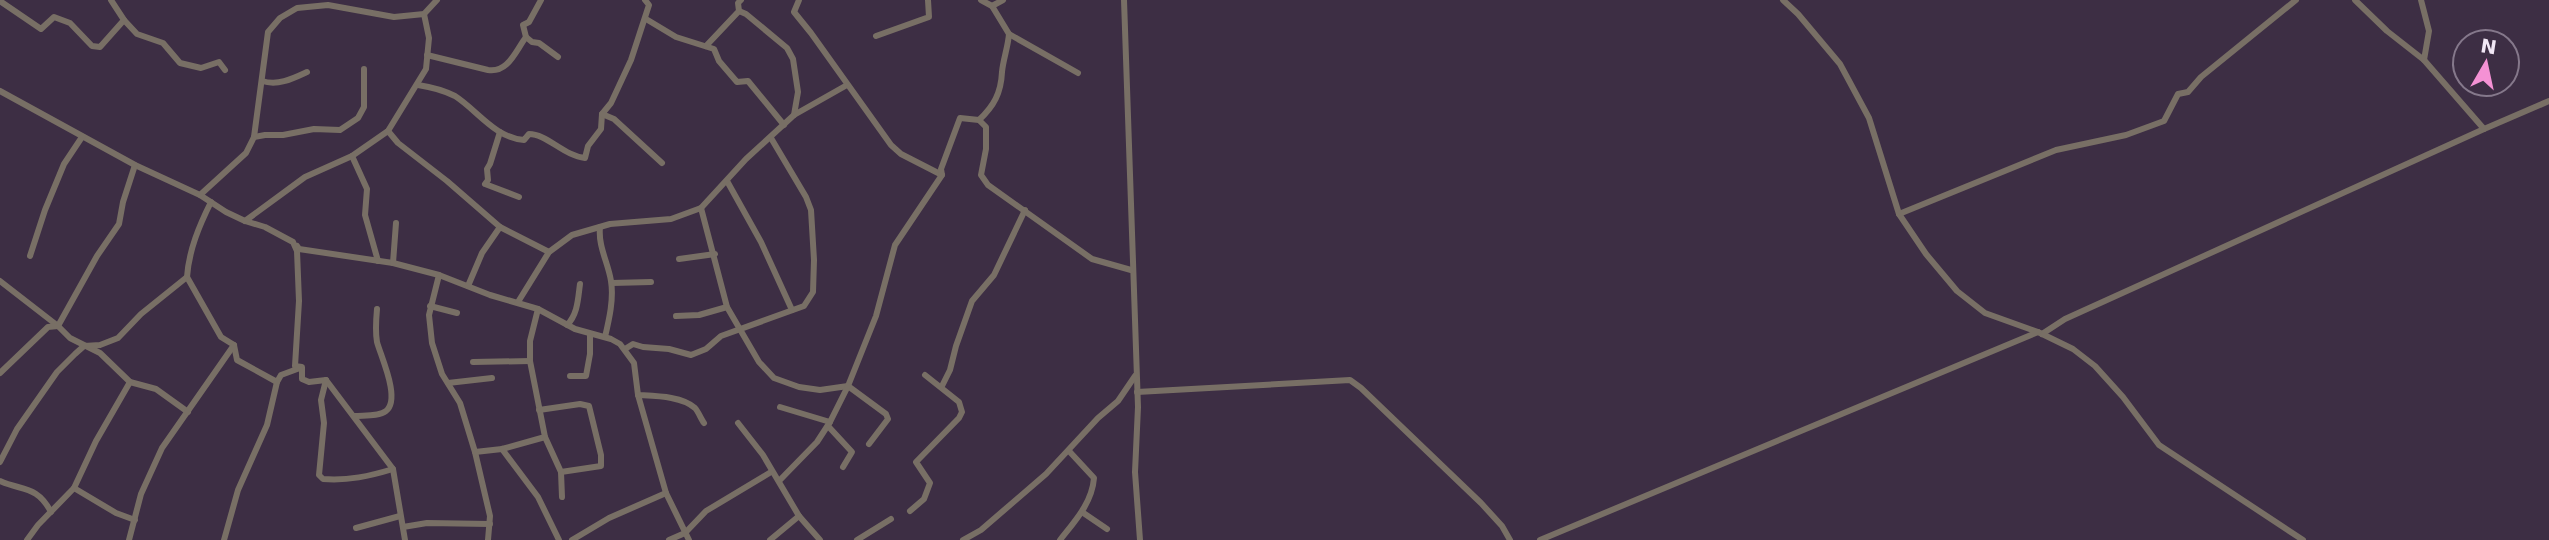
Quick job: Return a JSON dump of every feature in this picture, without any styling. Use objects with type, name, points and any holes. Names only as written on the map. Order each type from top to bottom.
[{"type":"street","points":[[9,7],[16,0]]},
{"type":"street","points":[[111,0],[137,34],[163,43],[180,63],[201,68],[219,62],[225,70]]},
{"type":"street","points":[[369,0],[369,11]]},
{"type":"street","points":[[201,195],[246,153],[254,137],[268,32],[296,4],[328,5],[394,17],[424,14],[437,0]]},
{"type":"street","points":[[541,0],[529,22],[523,25],[526,37],[532,42],[540,43],[558,57]]},
{"type":"street","points":[[418,85],[438,88],[456,97],[500,132],[515,139],[524,140],[529,134],[536,134],[561,150],[585,158],[589,146],[601,129],[602,114],[611,103],[631,60],[646,19],[649,5],[645,0]]},
{"type":"street","points":[[799,0],[794,12],[796,16],[868,110],[886,138],[901,153],[942,175]]},
{"type":"street","points":[[876,36],[929,17],[928,0]]},
{"type":"street","points":[[981,0],[992,6],[1009,34],[1078,74]]},
{"type":"street","points":[[992,6],[1003,0]]},
{"type":"street","points":[[1124,0],[1137,393],[1135,472],[1140,540]]},
{"type":"street","points":[[1783,0],[1840,64],[1869,118],[1899,214],[1956,291],[1985,313],[2040,333],[2073,349],[2095,366],[2123,397],[2159,445],[2303,540]]},
{"type":"street","points":[[1899,214],[2056,150],[2126,135],[2164,121],[2178,94],[2188,92],[2201,77],[2296,0]]},
{"type":"street","points":[[2355,0],[2424,61],[2484,129]]},
{"type":"street","points":[[2421,0],[2429,31],[2424,61]]},
{"type":"street","points":[[0,1],[41,29],[54,17],[70,23],[92,46],[100,47],[124,20]]},
{"type":"street","points":[[706,46],[738,12],[739,1]]},
{"type":"street","points":[[738,12],[746,14],[787,48],[793,59],[797,80],[794,115]]},
{"type":"street","points":[[245,221],[305,177],[352,156],[388,131],[426,69],[429,38],[424,14]]},
{"type":"street","points":[[646,19],[676,37],[714,50],[719,61],[737,82],[748,81],[785,125]]},
{"type":"street","points":[[979,120],[993,107],[1003,81],[1002,71],[1009,34]]},
{"type":"street","points":[[427,55],[498,71],[505,68],[526,37]]},
{"type":"street","points":[[254,137],[314,129],[340,130],[358,118],[364,107],[364,69]]},
{"type":"street","points":[[262,81],[271,84],[307,72]]},
{"type":"street","points":[[517,302],[550,252],[572,235],[610,224],[671,219],[701,208],[794,115],[847,85]]},
{"type":"street","points":[[1,93],[135,165],[201,195],[245,221],[265,227],[293,242],[298,250],[299,301],[294,356],[295,366],[302,367]]},
{"type":"street","points":[[1540,540],[2040,333],[2065,319],[2549,102]]},
{"type":"street","points":[[602,114],[614,119],[662,163]]},
{"type":"street","points":[[779,481],[817,442],[848,386],[876,316],[895,245],[942,175],[941,169],[960,118],[979,120],[986,127],[982,180],[1092,259],[1131,270]]},
{"type":"street","points":[[388,131],[398,143],[500,227],[550,252]]},
{"type":"street","points":[[500,132],[487,169],[488,180],[485,184],[519,197]]},
{"type":"street","points":[[30,256],[45,209],[64,164],[82,137]]},
{"type":"street","points":[[625,349],[633,344],[691,355],[706,349],[721,336],[804,306],[813,292],[811,211],[806,197],[771,138]]},
{"type":"street","points":[[352,156],[367,189],[365,215],[378,261]]},
{"type":"street","points":[[58,326],[97,256],[119,224],[135,165]]},
{"type":"street","points":[[727,181],[761,242],[793,310]]},
{"type":"street","points":[[211,202],[198,228],[188,261],[187,277],[221,337],[234,345],[237,360],[277,382]]},
{"type":"street","points":[[701,208],[727,307],[759,362],[774,378],[799,387],[820,390],[848,386],[888,417],[869,444]]},
{"type":"street","points":[[942,386],[950,370],[972,302],[997,268],[1025,211]]},
{"type":"street","points":[[393,263],[396,223]]},
{"type":"street","points":[[468,286],[482,253],[500,227]]},
{"type":"street","points":[[600,227],[601,246],[612,283],[605,337]]},
{"type":"street","points":[[298,250],[393,263],[439,275],[490,295],[538,309],[590,334],[605,337],[625,349],[634,363],[638,395],[666,493],[689,540]]},
{"type":"street","points":[[679,259],[715,254]]},
{"type":"street","points":[[439,275],[430,306],[432,343],[442,374],[460,403],[484,482],[490,524],[488,540]]},
{"type":"street","points":[[0,462],[17,429],[57,372],[84,346],[100,345],[118,338],[141,314],[187,277]]},
{"type":"street","points":[[0,281],[70,338],[100,353],[130,382],[156,389],[188,412]]},
{"type":"street","points":[[612,283],[651,282]]},
{"type":"street","points":[[568,324],[574,318],[580,284]]},
{"type":"street","points":[[430,306],[457,313]]},
{"type":"street","points":[[676,316],[699,315],[727,307]]},
{"type":"street","points":[[354,416],[381,414],[388,410],[391,404],[386,365],[377,343],[377,309]]},
{"type":"street","points":[[538,309],[530,341],[530,361],[545,437],[561,472],[562,497]]},
{"type":"street","points":[[0,373],[48,327],[58,326]]},
{"type":"street","points":[[570,376],[586,376],[590,334]]},
{"type":"street","points":[[129,540],[141,494],[158,457],[234,345]]},
{"type":"street","points":[[473,362],[530,361]]},
{"type":"street","points":[[302,367],[302,379],[309,382],[326,380]]},
{"type":"street","points":[[223,540],[238,490],[267,425],[277,382],[281,375],[302,367]]},
{"type":"street","points":[[910,511],[924,499],[930,483],[916,462],[962,412],[959,402],[925,375]]},
{"type":"street","points":[[963,540],[981,530],[1024,495],[1098,418],[1118,401],[1135,375]]},
{"type":"street","points":[[448,383],[492,378]]},
{"type":"street","points":[[326,380],[393,469],[405,540]]},
{"type":"street","points":[[326,380],[321,400],[324,424],[319,475],[323,479],[337,480],[369,476],[393,469]]},
{"type":"street","points":[[1137,393],[1350,380],[1362,388],[1481,503],[1510,540]]},
{"type":"street","points":[[27,540],[74,488],[96,441],[130,382]]},
{"type":"street","points":[[638,395],[662,396],[685,403],[695,408],[704,423]]},
{"type":"street","points":[[540,410],[580,404],[589,406],[601,455],[601,466],[596,469],[561,472]]},
{"type":"street","points":[[780,407],[829,424],[852,452],[843,467]]},
{"type":"street","points":[[738,424],[762,455],[799,516],[820,540]]},
{"type":"street","points":[[475,452],[502,449],[545,437]]},
{"type":"street","points":[[502,449],[538,497],[559,540]]},
{"type":"street","points":[[1062,539],[1082,512],[1091,494],[1094,478],[1069,451]]},
{"type":"street","points":[[669,540],[685,533],[706,511],[771,472]]},
{"type":"street","points":[[0,481],[11,487],[24,487],[33,491],[46,502],[51,512]]},
{"type":"street","points":[[74,488],[92,496],[116,513],[135,520]]},
{"type":"street","points":[[572,540],[609,518],[666,493]]},
{"type":"street","points":[[1082,512],[1107,529]]},
{"type":"street","points":[[356,528],[400,516]]},
{"type":"street","points":[[770,540],[799,516]]},
{"type":"street","points":[[857,540],[891,519]]},
{"type":"street","points":[[403,527],[427,523],[490,524]]}]
